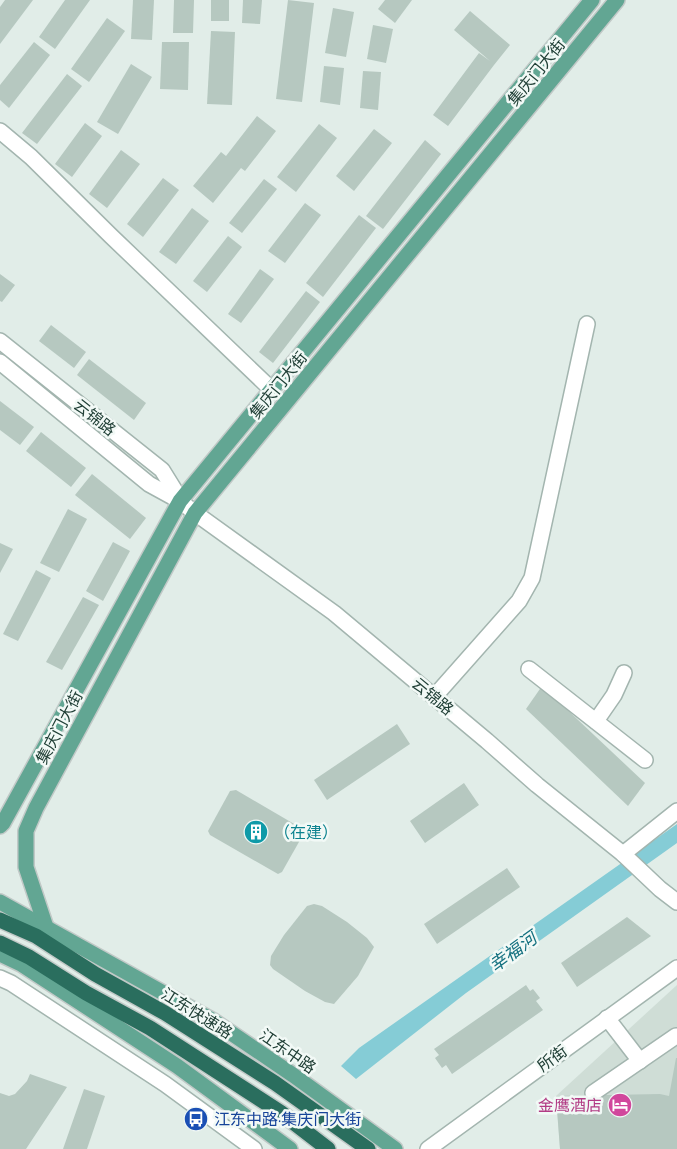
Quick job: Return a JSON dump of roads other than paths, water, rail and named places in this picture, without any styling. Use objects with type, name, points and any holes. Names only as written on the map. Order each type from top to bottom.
[{"type":"highway","name":"江东快速路","points":[[0,920],[36,936],[95,974],[165,1013],[275,1083],[368,1149]]},
{"type":"highway","points":[[0,943],[29,957],[86,994],[150,1028],[280,1112],[328,1149]]},
{"type":"main road","name":"集庆门大街","points":[[2,824],[180,501],[592,0]]},
{"type":"main road","name":"集庆门大街","points":[[46,927],[26,867],[26,831],[36,808],[195,513],[617,0]]},
{"type":"main road","name":"江东中路","points":[[0,902],[212,1020],[293,1075],[395,1149]]},
{"type":"main road","points":[[0,954],[21,964],[177,1066],[290,1149]]},
{"type":"main road","points":[[0,967],[21,964]]},
{"type":"street","points":[[0,131],[31,157],[272,390]]},
{"type":"street","points":[[434,697],[519,601],[532,578],[587,324]]},
{"type":"street","name":"云锦路","points":[[0,341],[162,470],[180,501]]},
{"type":"street","name":"云锦路","points":[[0,362],[149,484],[180,501],[334,613],[537,785],[623,854],[660,889],[677,902]]},
{"type":"street","points":[[529,669],[645,760]]},
{"type":"street","points":[[596,721],[614,696],[624,673]]},
{"type":"street","points":[[623,854],[677,811]]},
{"type":"street","name":"所街","points":[[428,1149],[677,968]]},
{"type":"street","points":[[0,978],[11,983],[165,1084],[254,1149]]},
{"type":"street","points":[[608,1018],[640,1061]]},
{"type":"street","points":[[593,1093],[676,1034]]},
{"type":"street","points":[[673,1052],[676,1034]]},
{"type":"water","name":"幸福河","points":[[677,824],[677,843],[466,993],[356,1079],[341,1066],[359,1048]]},
{"type":"place","name":"（在建）","points":[[256,832]]},
{"type":"place","name":"金鹰酒店","points":[[620,1105]]},
{"type":"place","name":"江东中路·集庆门大街","points":[[196,1119]]}]
